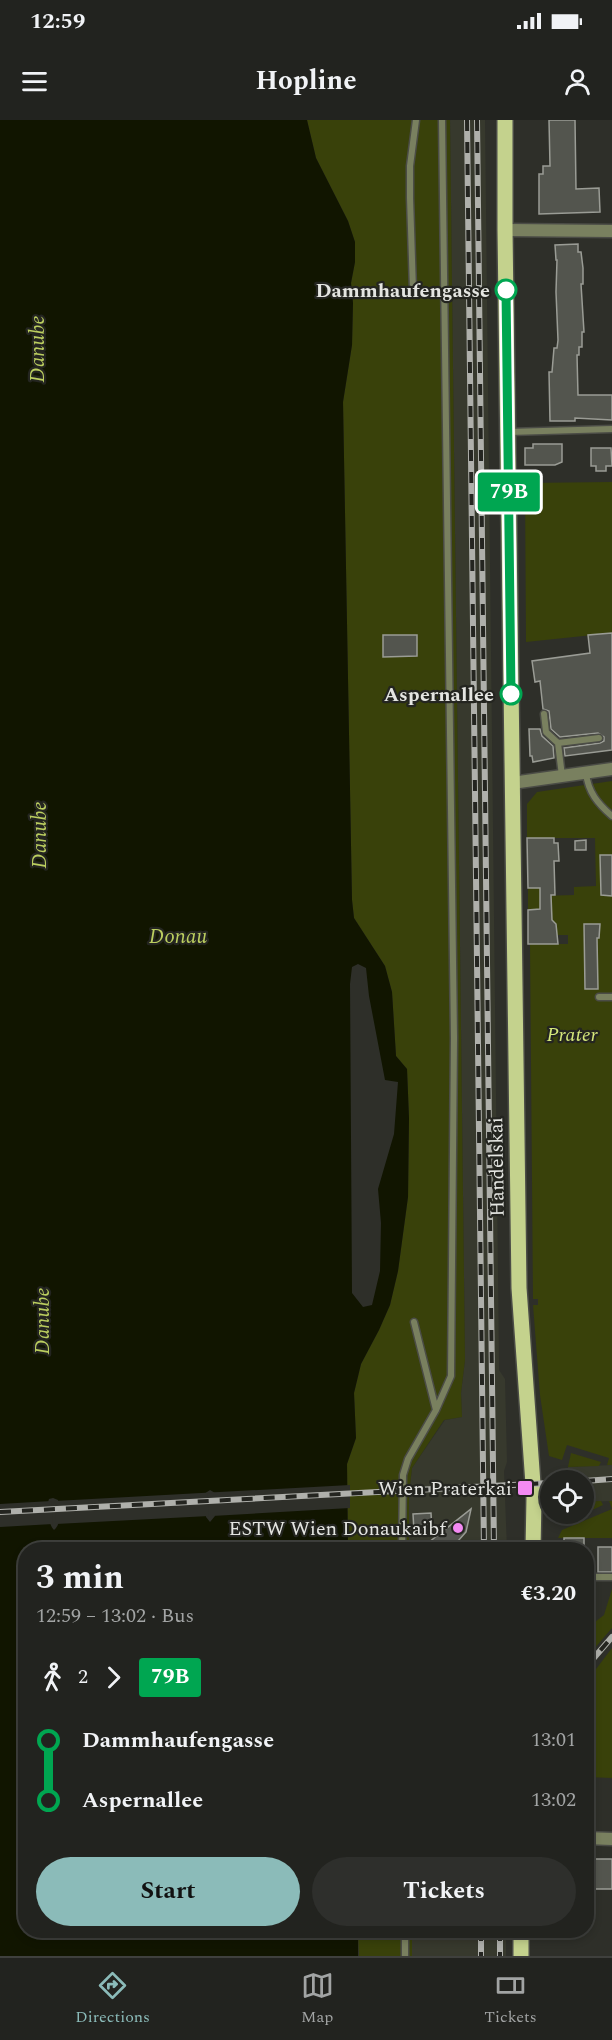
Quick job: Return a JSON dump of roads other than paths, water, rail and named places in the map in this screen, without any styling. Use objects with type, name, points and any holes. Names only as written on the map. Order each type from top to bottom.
[{"type":"main road","name":"Handelskai","points":[[505,120],[519,1288],[534,1498],[533,1542]]},
{"type":"main road","points":[[521,1938],[521,1956]]},
{"type":"street","points":[[505,230],[612,231]]},
{"type":"street","points":[[512,783],[612,769]]},
{"type":"street","points":[[594,1838],[612,1839]]},
{"type":"lane","points":[[413,290],[410,177],[416,120]]},
{"type":"lane","points":[[402,1542],[403,1475],[408,1459],[436,1410],[451,1376],[454,1038],[442,120]]},
{"type":"lane","points":[[508,432],[612,429]]},
{"type":"lane","points":[[544,714],[546,732],[558,743],[562,776]]},
{"type":"lane","points":[[558,743],[599,738]]},
{"type":"lane","points":[[586,773],[592,794],[612,816]]},
{"type":"lane","points":[[599,997],[612,997]]},
{"type":"lane","points":[[414,1322],[436,1410]]},
{"type":"lane","points":[[594,1577],[612,1577]]},
{"type":"lane","points":[[405,1938],[405,1956]]},
{"type":"water","name":"Donau","points":[[0,120],[307,120],[316,158],[348,221],[355,242],[355,262],[351,283],[352,345],[343,402],[352,900],[354,918],[385,966],[392,992],[396,1056],[407,1069],[409,1118],[408,1197],[398,1271],[390,1305],[361,1364],[354,1393],[356,1438],[347,1464],[348,1542],[18,1542],[18,1938],[358,1938],[358,1956],[0,1956]],"holes":[[[358,964],[366,968],[385,1080],[398,1082],[394,1134],[378,1189],[381,1223],[380,1271],[372,1305],[363,1307],[352,1293],[350,984],[352,967]],[[210,1490],[215,1493],[215,1516],[210,1522],[206,1517],[204,1494]],[[49,1499],[58,1500],[60,1512],[57,1527],[54,1530],[48,1515]]]},
{"type":"railway","points":[[467,120],[484,1542]]},
{"type":"railway","points":[[477,120],[494,1542]]},
{"type":"railway","points":[[594,1480],[612,1479]]},
{"type":"railway","points":[[0,1512],[540,1484]]},
{"type":"railway","points":[[594,1658],[612,1637]]},
{"type":"railway","points":[[481,1938],[481,1956]]},
{"type":"railway","points":[[500,1938],[500,1956]]},
{"type":"place","name":"Dammhaufengasse","points":[[506,290]]},
{"type":"place","name":"Aspernallee","points":[[511,694]]},
{"type":"place","name":"Wien Praterkai","points":[[525,1488]]},
{"type":"place","name":"ESTW Wien Donaukaibf","points":[[458,1528]]},
{"type":"water label","name":"Danube","points":[[37,349]]},
{"type":"water label","name":"Danube","points":[[39,835]]},
{"type":"water label","name":"Danube","points":[[42,1321]]},
{"type":"park label","name":"Prater","points":[[572,1034]]}]
